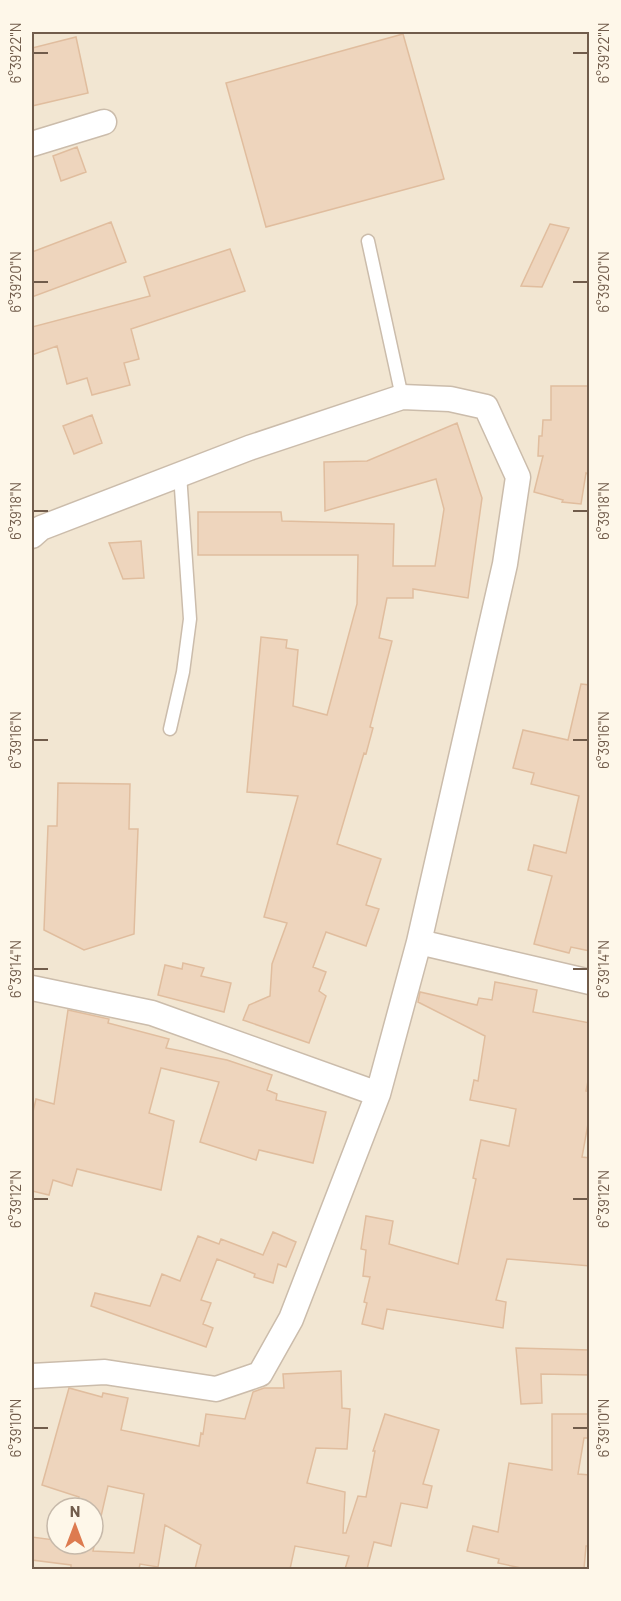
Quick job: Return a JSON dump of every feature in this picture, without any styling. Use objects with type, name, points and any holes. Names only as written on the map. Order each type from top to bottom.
[{"type":"street","points":[[32,144],[104,122]]},
{"type":"street","points":[[32,536],[41,528],[249,448],[402,397],[450,399],[486,407],[518,477],[506,564],[419,942],[378,1094],[291,1319],[260,1374],[216,1389],[105,1372],[32,1376]]},
{"type":"street","points":[[419,942],[590,982]]},
{"type":"street","points":[[32,988],[152,1013],[378,1094]]},
{"type":"lane","points":[[368,241],[402,397]]},
{"type":"lane","points":[[170,729],[183,672],[190,620],[180,474]]},
{"type":"shaded area","points":[[32,32],[589,32],[589,1569],[32,1570]]},
{"type":"building","points":[[403,34],[444,179],[266,227],[226,83]]},
{"type":"building","points":[[76,37],[88,93],[32,106],[32,48]]},
{"type":"building","points":[[77,147],[86,172],[61,181],[53,156]]},
{"type":"building","points":[[111,222],[126,262],[32,297],[32,252]]},
{"type":"building","points":[[550,224],[569,228],[542,287],[521,286]]},
{"type":"building","points":[[230,249],[245,291],[131,329],[139,359],[124,363],[130,385],[92,395],[87,378],[67,384],[57,346],[32,355],[32,327],[150,296],[144,277]]},
{"type":"building","points":[[551,386],[590,386],[590,475],[586,473],[581,504],[562,502],[563,500],[534,492],[543,456],[538,456],[539,436],[542,436],[543,420],[551,420]]},
{"type":"building","points":[[92,415],[102,443],[74,454],[63,426]]},
{"type":"building","points":[[457,423],[482,498],[468,598],[413,589],[413,598],[387,598],[379,638],[392,641],[370,727],[373,728],[366,754],[364,753],[337,844],[381,859],[366,905],[379,909],[366,946],[326,932],[313,967],[326,972],[319,991],[326,996],[309,1043],[243,1020],[249,1005],[270,996],[272,964],[287,923],[264,917],[298,796],[247,792],[261,637],[287,640],[286,648],[298,650],[293,706],[327,715],[357,604],[358,555],[198,555],[198,512],[281,512],[282,521],[394,524],[393,566],[435,566],[444,509],[436,479],[325,511],[324,462],[367,461]]},
{"type":"building","points":[[141,541],[144,578],[123,579],[109,543]]},
{"type":"building","points":[[581,684],[590,685],[590,951],[571,947],[569,953],[534,944],[552,876],[528,870],[534,845],[566,853],[579,796],[531,784],[534,773],[513,768],[523,730],[568,740]]},
{"type":"building","points":[[58,783],[130,784],[129,829],[138,829],[134,934],[84,950],[44,930],[48,826],[57,826]]},
{"type":"building","points":[[183,963],[204,968],[201,976],[231,983],[224,1012],[158,995],[165,965],[182,969]]},
{"type":"building","points":[[495,982],[537,990],[533,1012],[590,1023],[590,1071],[586,1091],[590,1092],[590,1113],[582,1157],[590,1158],[590,1266],[507,1259],[496,1300],[506,1302],[503,1328],[387,1309],[383,1329],[362,1324],[370,1277],[363,1276],[366,1250],[361,1249],[366,1216],[393,1221],[389,1244],[458,1264],[476,1179],[473,1178],[481,1140],[509,1146],[516,1109],[470,1100],[474,1080],[478,1081],[485,1036],[418,1002],[420,992],[477,1005],[479,998],[492,1000]]},
{"type":"building","points":[[68,1010],[109,1019],[108,1023],[169,1039],[166,1048],[227,1060],[272,1075],[267,1090],[277,1094],[276,1100],[326,1112],[313,1163],[259,1150],[256,1160],[200,1142],[219,1082],[161,1068],[149,1113],[174,1121],[161,1190],[77,1169],[72,1186],[53,1180],[49,1195],[32,1191],[32,1116],[36,1099],[54,1104]]},
{"type":"building","points":[[273,1232],[296,1242],[286,1267],[278,1264],[273,1283],[254,1277],[255,1274],[217,1259],[201,1300],[211,1303],[203,1324],[213,1328],[206,1347],[91,1306],[95,1293],[150,1306],[162,1274],[180,1281],[198,1236],[219,1244],[221,1239],[263,1255]]},
{"type":"building","points":[[516,1348],[590,1350],[590,1375],[541,1374],[542,1403],[521,1404]]},
{"type":"building","points":[[341,1371],[342,1408],[350,1409],[347,1449],[316,1448],[307,1483],[345,1492],[343,1533],[346,1533],[358,1496],[366,1497],[375,1451],[373,1451],[385,1414],[439,1430],[423,1484],[432,1486],[427,1508],[401,1503],[391,1546],[374,1542],[367,1569],[345,1569],[349,1556],[295,1546],[290,1569],[195,1569],[201,1545],[165,1525],[158,1567],[140,1564],[139,1569],[71,1569],[71,1565],[32,1560],[32,1537],[45,1539],[45,1556],[105,1556],[105,1552],[134,1553],[144,1494],[108,1486],[105,1499],[105,1496],[76,1496],[42,1485],[69,1388],[102,1397],[103,1393],[128,1398],[121,1430],[199,1446],[206,1414],[245,1419],[253,1392],[264,1388],[284,1388],[283,1374]]},
{"type":"building","points":[[552,1414],[590,1414],[590,1438],[584,1438],[578,1474],[590,1475],[590,1546],[586,1546],[584,1569],[526,1569],[498,1563],[499,1559],[467,1551],[473,1526],[498,1532],[509,1463],[552,1470]]}]
